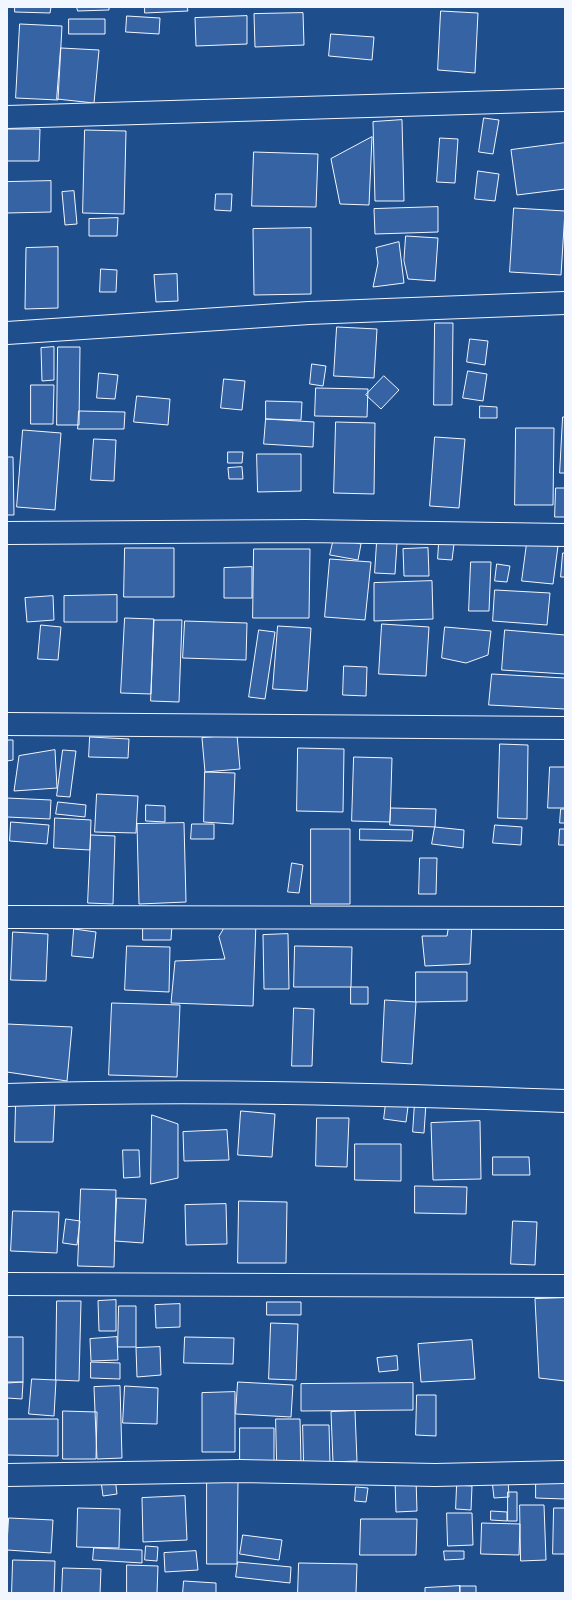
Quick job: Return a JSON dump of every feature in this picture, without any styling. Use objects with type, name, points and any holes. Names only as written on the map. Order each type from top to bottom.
[{"type":"street","points":[[7,117],[565,100]]},
{"type":"street","points":[[7,333],[309,313],[565,303]]},
{"type":"street","points":[[7,533],[306,531],[565,535]]},
{"type":"street","points":[[7,724],[565,728]]},
{"type":"street","points":[[7,917],[565,918]]},
{"type":"street","points":[[7,1095],[115,1092],[450,1097],[565,1101]]},
{"type":"street","points":[[7,1284],[565,1286]]},
{"type":"street","points":[[7,1475],[240,1471],[435,1475],[565,1472]]},
{"type":"building","points":[[15,7],[51,7],[50,13],[15,12]]},
{"type":"building","points":[[77,7],[109,7],[109,10],[78,11]]},
{"type":"building","points":[[145,7],[187,7],[188,11],[145,13]]},
{"type":"building","points":[[441,11],[478,13],[475,73],[438,70]]},
{"type":"building","points":[[303,13],[304,45],[255,47],[254,14]]},
{"type":"building","points":[[127,16],[160,18],[159,34],[126,32]]},
{"type":"building","points":[[247,16],[247,44],[196,46],[195,18]]},
{"type":"building","points":[[69,19],[105,19],[105,34],[69,34]]},
{"type":"building","points":[[20,24],[62,26],[58,100],[16,98]]},
{"type":"building","points":[[331,34],[374,37],[372,60],[329,56]]},
{"type":"building","points":[[61,48],[99,50],[94,103],[57,99]]},
{"type":"building","points":[[484,118],[499,120],[493,154],[479,152]]},
{"type":"building","points":[[402,120],[404,201],[375,201],[373,122]]},
{"type":"building","points":[[7,129],[40,129],[39,161],[7,161]]},
{"type":"building","points":[[85,130],[126,131],[124,214],[83,213]]},
{"type":"building","points":[[372,137],[369,205],[340,204],[331,159]]},
{"type":"building","points":[[440,138],[458,139],[455,183],[437,182]]},
{"type":"building","points":[[565,143],[565,189],[517,195],[511,150]]},
{"type":"building","points":[[254,152],[318,154],[316,207],[252,206]]},
{"type":"building","points":[[478,171],[499,174],[495,201],[475,199]]},
{"type":"building","points":[[51,181],[51,212],[7,213],[7,182]]},
{"type":"building","points":[[74,191],[77,224],[65,225],[62,192]]},
{"type":"building","points":[[216,194],[232,194],[231,211],[215,210]]},
{"type":"building","points":[[438,207],[438,232],[375,234],[374,209]]},
{"type":"building","points":[[514,208],[565,211],[561,275],[510,272]]},
{"type":"building","points":[[118,218],[117,236],[89,236],[89,219]]},
{"type":"building","points":[[311,228],[311,294],[254,295],[253,229]]},
{"type":"building","points":[[406,236],[438,238],[435,281],[408,279],[404,261]]},
{"type":"building","points":[[399,242],[404,283],[373,287],[378,263],[376,248]]},
{"type":"building","points":[[58,247],[58,308],[25,309],[26,248]]},
{"type":"building","points":[[101,269],[117,270],[116,292],[100,292]]},
{"type":"building","points":[[177,274],[178,301],[156,302],[154,275]]},
{"type":"building","points":[[435,323],[453,323],[452,405],[434,405]]},
{"type":"building","points":[[337,327],[377,329],[374,378],[334,376]]},
{"type":"building","points":[[470,339],[488,341],[485,365],[467,362]]},
{"type":"building","points":[[54,347],[54,380],[42,381],[41,348]]},
{"type":"building","points":[[58,347],[80,347],[79,425],[57,425]]},
{"type":"building","points":[[312,364],[326,366],[323,386],[310,384]]},
{"type":"building","points":[[468,371],[487,374],[483,401],[463,398]]},
{"type":"building","points":[[99,373],[118,375],[115,399],[97,398]]},
{"type":"building","points":[[384,376],[399,390],[381,409],[366,395]]},
{"type":"building","points":[[224,379],[245,381],[242,410],[221,408]]},
{"type":"building","points":[[31,385],[54,385],[53,424],[31,424]]},
{"type":"building","points":[[316,388],[368,389],[367,417],[315,416]]},
{"type":"building","points":[[137,396],[170,399],[168,425],[134,422]]},
{"type":"building","points":[[266,401],[302,402],[301,420],[266,419]]},
{"type":"building","points":[[480,406],[497,407],[497,418],[480,418]]},
{"type":"building","points":[[79,411],[125,412],[124,429],[78,429]]},
{"type":"building","points":[[563,417],[565,417],[565,473],[560,473]]},
{"type":"building","points":[[266,419],[314,422],[313,447],[264,444]]},
{"type":"building","points":[[336,422],[375,423],[374,494],[334,493]]},
{"type":"building","points":[[516,428],[554,428],[553,505],[515,505]]},
{"type":"building","points":[[23,430],[61,433],[55,510],[17,507]]},
{"type":"building","points":[[435,437],[465,439],[459,508],[430,506]]},
{"type":"building","points":[[94,439],[116,440],[114,481],[91,480]]},
{"type":"building","points":[[228,452],[243,452],[242,463],[228,463]]},
{"type":"building","points":[[257,454],[301,454],[301,491],[258,492]]},
{"type":"building","points":[[7,457],[13,457],[14,515],[7,515]]},
{"type":"building","points":[[242,467],[243,479],[229,479],[228,468]]},
{"type":"building","points":[[556,488],[565,488],[565,517],[555,517]]},
{"type":"building","points":[[334,538],[361,544],[358,560],[330,555]]},
{"type":"building","points":[[377,542],[397,543],[395,574],[375,573]]},
{"type":"building","points":[[439,543],[454,544],[452,560],[438,559]]},
{"type":"building","points":[[527,543],[558,546],[553,584],[522,581]]},
{"type":"building","points":[[125,548],[174,548],[174,597],[124,597]]},
{"type":"building","points":[[428,548],[429,576],[404,576],[403,549]]},
{"type":"building","points":[[254,549],[310,549],[309,618],[253,618]]},
{"type":"building","points":[[563,553],[565,553],[565,577],[561,577]]},
{"type":"building","points":[[330,559],[371,562],[365,620],[325,617]]},
{"type":"building","points":[[471,562],[491,562],[489,611],[469,611]]},
{"type":"building","points":[[497,564],[510,566],[507,582],[495,581]]},
{"type":"building","points":[[252,567],[252,598],[224,598],[224,568]]},
{"type":"building","points":[[432,581],[433,619],[374,621],[374,583]]},
{"type":"building","points":[[495,590],[550,593],[547,625],[493,621]]},
{"type":"building","points":[[117,595],[117,622],[64,622],[64,596]]},
{"type":"building","points":[[53,596],[54,620],[27,622],[25,598]]},
{"type":"building","points":[[125,618],[154,619],[151,694],[121,693]]},
{"type":"building","points":[[154,620],[182,620],[179,702],[151,701]]},
{"type":"building","points":[[185,621],[247,623],[246,660],[183,658]]},
{"type":"building","points":[[382,624],[429,627],[426,676],[379,674]]},
{"type":"building","points":[[41,625],[61,627],[58,660],[38,659]]},
{"type":"building","points":[[278,626],[311,628],[307,691],[273,689]]},
{"type":"building","points":[[445,627],[491,631],[488,655],[466,663],[442,658]]},
{"type":"building","points":[[259,630],[275,632],[265,699],[249,697]]},
{"type":"building","points":[[505,630],[565,635],[565,674],[502,670]]},
{"type":"building","points":[[344,666],[367,667],[366,696],[343,695]]},
{"type":"building","points":[[492,674],[565,678],[565,709],[489,705]]},
{"type":"building","points":[[237,735],[240,769],[205,772],[202,738]]},
{"type":"building","points":[[90,737],[129,739],[128,758],[89,757]]},
{"type":"building","points":[[7,740],[13,740],[13,760],[7,761]]},
{"type":"building","points":[[500,744],[528,745],[527,819],[498,818]]},
{"type":"building","points":[[298,748],[344,749],[343,812],[297,811]]},
{"type":"building","points":[[55,750],[57,788],[14,791],[19,756]]},
{"type":"building","points":[[63,750],[76,751],[70,797],[57,796]]},
{"type":"building","points":[[354,757],[392,758],[390,822],[352,821]]},
{"type":"building","points":[[550,767],[565,767],[565,808],[548,808]]},
{"type":"building","points":[[205,772],[235,773],[233,824],[204,822]]},
{"type":"building","points":[[97,794],[138,796],[136,833],[95,832]]},
{"type":"building","points":[[7,798],[51,800],[50,819],[7,817]]},
{"type":"building","points":[[58,802],[86,805],[85,817],[56,814]]},
{"type":"building","points":[[146,805],[165,806],[165,822],[146,821]]},
{"type":"building","points":[[391,808],[436,809],[435,827],[390,825]]},
{"type":"building","points":[[561,809],[565,809],[565,823],[560,823]]},
{"type":"building","points":[[55,818],[91,820],[90,850],[54,848]]},
{"type":"building","points":[[11,822],[49,825],[47,844],[10,841]]},
{"type":"building","points":[[184,823],[186,902],[139,904],[137,824]]},
{"type":"building","points":[[192,824],[214,824],[214,839],[191,839]]},
{"type":"building","points":[[495,825],[522,827],[521,845],[493,843]]},
{"type":"building","points":[[435,827],[464,830],[463,848],[432,844]]},
{"type":"building","points":[[311,829],[350,829],[350,904],[311,904]]},
{"type":"building","points":[[360,829],[413,830],[412,841],[360,840]]},
{"type":"building","points":[[560,829],[565,829],[565,845],[559,845]]},
{"type":"building","points":[[91,835],[115,836],[113,904],[88,903]]},
{"type":"building","points":[[420,858],[437,858],[436,894],[419,894]]},
{"type":"building","points":[[292,863],[303,865],[299,893],[288,892]]},
{"type":"building","points":[[230,918],[256,922],[253,1006],[171,1003],[175,961],[225,959],[219,937]]},
{"type":"building","points":[[472,921],[470,964],[425,966],[422,936],[447,936],[449,924]]},
{"type":"building","points":[[143,925],[172,925],[171,940],[143,940]]},
{"type":"building","points":[[74,929],[96,932],[93,958],[72,956]]},
{"type":"building","points":[[13,932],[48,934],[46,981],[11,980]]},
{"type":"building","points":[[288,934],[289,989],[264,989],[263,935]]},
{"type":"building","points":[[127,946],[170,947],[169,992],[125,990]]},
{"type":"building","points":[[295,946],[352,947],[351,987],[294,987]]},
{"type":"building","points":[[416,972],[467,972],[467,1001],[416,1002]]},
{"type":"building","points":[[351,987],[368,987],[368,1004],[351,1004]]},
{"type":"building","points":[[385,1000],[416,1002],[412,1064],[382,1062]]},
{"type":"building","points":[[112,1003],[180,1005],[177,1077],[109,1075]]},
{"type":"building","points":[[294,1008],[314,1009],[312,1066],[292,1066]]},
{"type":"building","points":[[7,1024],[72,1027],[67,1081],[7,1072]]},
{"type":"building","points":[[387,1095],[409,1099],[406,1122],[384,1119]]},
{"type":"building","points":[[16,1102],[55,1102],[53,1142],[15,1142]]},
{"type":"building","points":[[415,1102],[426,1103],[424,1133],[413,1132]]},
{"type":"building","points":[[241,1111],[275,1114],[272,1157],[238,1155]]},
{"type":"building","points":[[152,1115],[178,1124],[178,1178],[151,1184]]},
{"type":"building","points":[[317,1118],[349,1118],[347,1167],[316,1166]]},
{"type":"building","points":[[480,1121],[481,1179],[433,1180],[431,1123]]},
{"type":"building","points":[[227,1130],[229,1160],[184,1161],[183,1132]]},
{"type":"building","points":[[355,1144],[401,1144],[401,1181],[355,1180]]},
{"type":"building","points":[[123,1150],[139,1150],[140,1177],[124,1178]]},
{"type":"building","points":[[493,1157],[529,1157],[530,1175],[493,1175]]},
{"type":"building","points":[[415,1186],[467,1187],[466,1214],[415,1213]]},
{"type":"building","points":[[81,1189],[116,1190],[114,1267],[78,1266]]},
{"type":"building","points":[[117,1198],[146,1199],[143,1243],[115,1241]]},
{"type":"building","points":[[239,1201],[287,1202],[286,1263],[238,1263]]},
{"type":"building","points":[[226,1204],[227,1244],[186,1245],[185,1205]]},
{"type":"building","points":[[13,1211],[59,1212],[57,1253],[11,1251]]},
{"type":"building","points":[[66,1219],[80,1221],[77,1245],[63,1243]]},
{"type":"building","points":[[513,1221],[537,1222],[535,1265],[511,1264]]},
{"type":"building","points":[[565,1298],[565,1381],[539,1378],[535,1299]]},
{"type":"building","points":[[116,1300],[116,1331],[99,1331],[98,1301]]},
{"type":"building","points":[[57,1301],[81,1301],[79,1381],[56,1380]]},
{"type":"building","points":[[267,1302],[301,1302],[301,1315],[267,1315]]},
{"type":"building","points":[[180,1304],[180,1327],[156,1328],[155,1305]]},
{"type":"building","points":[[119,1306],[136,1306],[136,1347],[118,1347]]},
{"type":"building","points":[[271,1323],[298,1324],[296,1380],[269,1379]]},
{"type":"building","points":[[7,1337],[23,1337],[23,1382],[7,1383]]},
{"type":"building","points":[[117,1337],[118,1360],[91,1361],[90,1339]]},
{"type":"building","points":[[185,1337],[234,1338],[233,1364],[184,1363]]},
{"type":"building","points":[[472,1340],[475,1379],[421,1382],[418,1344]]},
{"type":"building","points":[[160,1347],[161,1375],[137,1377],[136,1348]]},
{"type":"building","points":[[397,1356],[398,1370],[379,1372],[377,1358]]},
{"type":"building","points":[[91,1362],[120,1363],[120,1379],[91,1378]]},
{"type":"building","points":[[32,1379],[56,1380],[54,1416],[29,1414]]},
{"type":"building","points":[[7,1382],[23,1382],[22,1399],[7,1398]]},
{"type":"building","points":[[238,1382],[293,1385],[291,1417],[236,1414]]},
{"type":"building","points":[[413,1383],[413,1410],[301,1411],[301,1384]]},
{"type":"building","points":[[120,1386],[122,1458],[97,1459],[94,1387]]},
{"type":"building","points":[[125,1386],[158,1388],[157,1424],[123,1423]]},
{"type":"building","points":[[235,1392],[235,1452],[202,1452],[202,1393]]},
{"type":"building","points":[[417,1395],[436,1395],[436,1436],[416,1435]]},
{"type":"building","points":[[63,1411],[97,1412],[96,1459],[63,1459]]},
{"type":"building","points":[[355,1411],[357,1461],[333,1462],[331,1412]]},
{"type":"building","points":[[7,1419],[58,1419],[58,1456],[7,1455]]},
{"type":"building","points":[[276,1419],[300,1419],[301,1462],[277,1462]]},
{"type":"building","points":[[303,1425],[329,1425],[330,1463],[304,1464]]},
{"type":"building","points":[[240,1428],[274,1428],[274,1463],[240,1463]]},
{"type":"building","points":[[115,1478],[117,1494],[103,1496],[101,1481]]},
{"type":"building","points":[[416,1478],[417,1511],[396,1512],[395,1479]]},
{"type":"building","points":[[508,1479],[509,1497],[494,1498],[492,1480]]},
{"type":"building","points":[[207,1480],[238,1480],[237,1564],[207,1564]]},
{"type":"building","points":[[536,1482],[565,1482],[565,1499],[536,1498]]},
{"type":"building","points":[[457,1485],[472,1486],[471,1510],[456,1509]]},
{"type":"building","points":[[356,1487],[368,1488],[366,1502],[355,1501]]},
{"type":"building","points":[[508,1492],[517,1492],[517,1521],[508,1521]]},
{"type":"building","points":[[185,1496],[187,1540],[143,1542],[142,1498]]},
{"type":"building","points":[[520,1505],[544,1505],[546,1560],[521,1561]]},
{"type":"building","points":[[78,1508],[120,1509],[119,1548],[77,1547]]},
{"type":"building","points":[[554,1508],[565,1508],[565,1554],[553,1554]]},
{"type":"building","points":[[491,1511],[507,1512],[507,1521],[491,1520]]},
{"type":"building","points":[[447,1513],[472,1513],[473,1545],[448,1546]]},
{"type":"building","points":[[9,1518],[53,1520],[51,1553],[7,1550]]},
{"type":"building","points":[[361,1519],[417,1519],[416,1555],[360,1555]]},
{"type":"building","points":[[482,1523],[520,1524],[519,1555],[481,1554]]},
{"type":"building","points":[[243,1535],[282,1540],[279,1560],[240,1554]]},
{"type":"building","points":[[146,1546],[158,1547],[157,1561],[145,1560]]},
{"type":"building","points":[[94,1548],[142,1550],[142,1563],[93,1560]]},
{"type":"building","points":[[196,1551],[198,1570],[165,1572],[164,1553]]},
{"type":"building","points":[[444,1551],[464,1551],[464,1559],[445,1560]]},
{"type":"building","points":[[13,1560],[55,1561],[54,1593],[12,1593]]},
{"type":"building","points":[[238,1562],[291,1567],[290,1583],[236,1577]]},
{"type":"building","points":[[299,1563],[357,1564],[356,1593],[298,1593]]},
{"type":"building","points":[[127,1565],[158,1566],[157,1593],[127,1593]]},
{"type":"building","points":[[63,1568],[101,1569],[100,1593],[62,1593]]},
{"type":"building","points":[[184,1581],[216,1583],[216,1593],[183,1593]]},
{"type":"building","points":[[460,1586],[476,1586],[476,1593],[460,1593]]},
{"type":"building","points":[[460,1586],[460,1593],[425,1593],[425,1588]]}]
